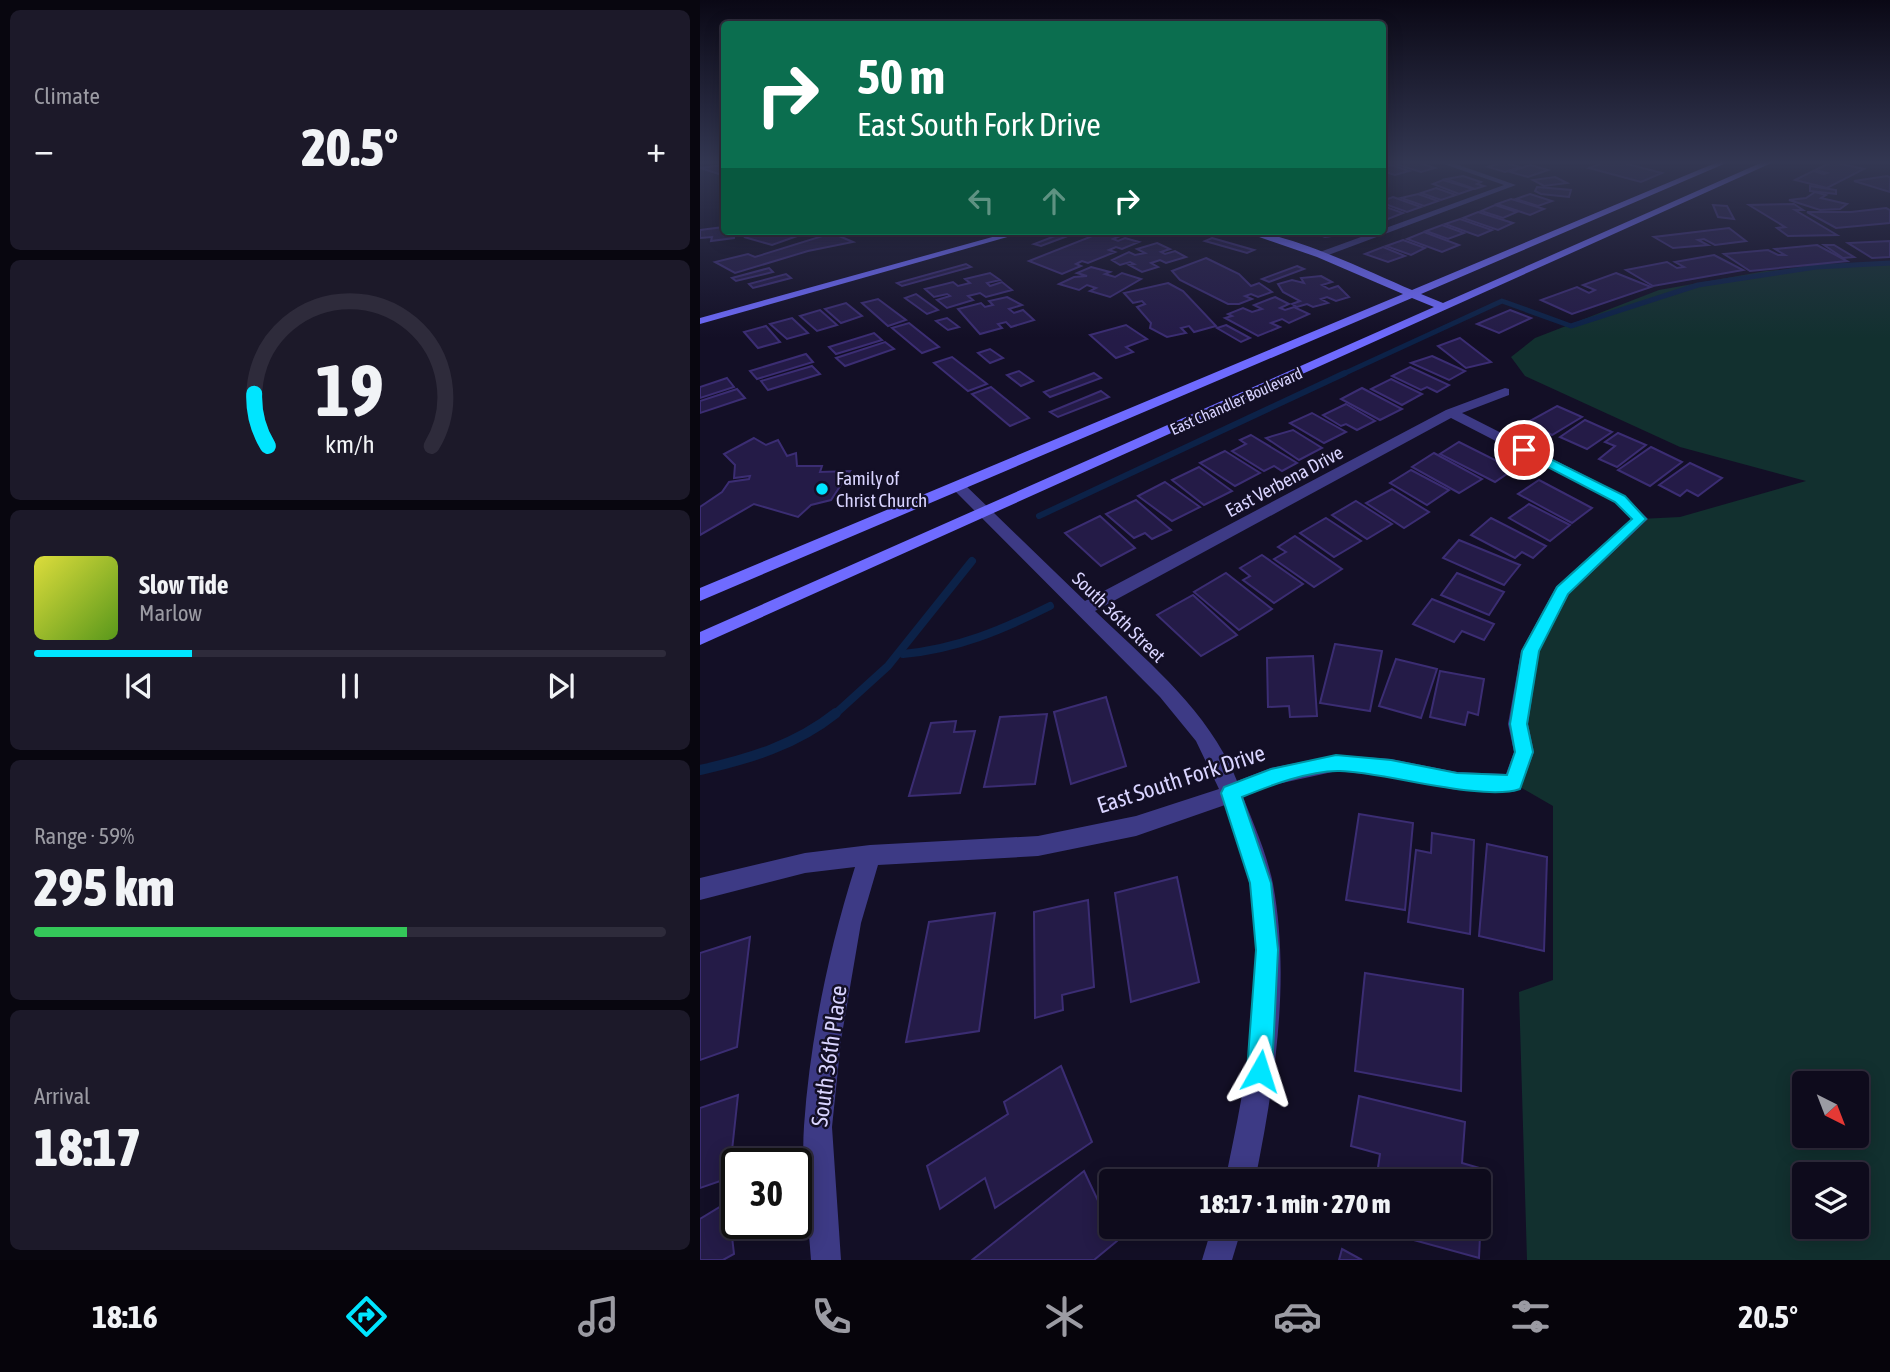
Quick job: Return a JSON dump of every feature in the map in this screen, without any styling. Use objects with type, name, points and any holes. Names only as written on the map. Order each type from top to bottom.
[{"type":"main road","name":"East Chandler Boulevard","points":[[700,595],[1588,220]]},
{"type":"main road","name":"East Chandler Boulevard","points":[[700,639],[1640,220]]},
{"type":"main road","points":[[700,321],[1010,235]]},
{"type":"main road","points":[[1259,235],[1320,255],[1445,307]]},
{"type":"street","points":[[1386,231],[1418,220]]},
{"type":"street","points":[[1320,255],[1376,235]]},
{"type":"street","name":"East Verbena Drive","points":[[1082,610],[1451,413],[1505,392]]},
{"type":"street","name":"East South Fork Drive","points":[[700,889],[805,863],[870,855],[1038,846],[1136,825],[1271,777],[1336,763],[1391,768],[1457,781],[1513,783],[1524,752],[1518,724],[1530,651],[1562,591],[1640,519],[1620,499],[1451,413]]},
{"type":"street","name":"South 36th Street","points":[[958,486],[1167,692],[1203,735],[1231,793],[1261,883],[1267,950],[1265,1021],[1257,1096],[1242,1169]]},
{"type":"street","name":"South 36th Place","points":[[826,1260],[818,1127],[828,1040],[849,923],[870,855]]},
{"type":"street","points":[[1217,1260],[1223,1239]]},
{"type":"green space","points":[[1890,262],[1890,1260],[1527,1260],[1519,992],[1553,980],[1553,806],[1513,783],[1530,651],[1562,591],[1640,519],[1680,517],[1806,481],[1680,447],[1525,376],[1511,357],[1535,338],[1659,290],[1766,271]]},
{"type":"building","points":[[1462,220],[1492,230],[1478,236],[1445,224]]},
{"type":"building","points":[[1468,220],[1503,220],[1513,223],[1498,230]]},
{"type":"building","points":[[1773,220],[1811,220],[1837,235],[1788,236],[1777,228],[1785,227]]},
{"type":"building","points":[[1821,220],[1890,220],[1890,223],[1836,228]]},
{"type":"building","points":[[1442,225],[1464,233],[1448,239],[1426,231]]},
{"type":"building","points":[[721,227],[721,235],[734,235],[734,238],[711,241],[712,237],[700,238],[700,230]]},
{"type":"building","points":[[1729,228],[1746,241],[1715,245],[1704,239],[1698,240],[1708,245],[1673,248],[1654,237]]},
{"type":"building","points":[[1424,232],[1459,245],[1442,252],[1407,239]]},
{"type":"building","points":[[754,235],[800,235],[772,245],[744,237]]},
{"type":"building","points":[[826,235],[837,235],[853,242],[808,251],[735,273],[715,262],[748,254],[755,257]]},
{"type":"building","points":[[1058,235],[1070,235],[1041,246],[1034,244]]},
{"type":"building","points":[[1095,235],[1117,235],[1120,236],[1113,239],[1118,241],[1125,238],[1139,242],[1122,249],[1116,247],[1109,250],[1115,252],[1088,263],[1082,261],[1076,264],[1081,266],[1062,274],[1029,261]]},
{"type":"building","points":[[1212,238],[1254,250],[1247,253],[1205,241]]},
{"type":"building","points":[[1403,240],[1425,248],[1411,255],[1386,246]]},
{"type":"building","points":[[1890,241],[1890,257],[1872,258],[1848,243]]},
{"type":"building","points":[[1157,243],[1170,249],[1161,252],[1165,254],[1175,251],[1186,257],[1166,263],[1160,260],[1151,263],[1158,267],[1142,272],[1129,265],[1134,264],[1130,262],[1120,265],[1112,260],[1129,252],[1135,255],[1145,253],[1137,249]]},
{"type":"building","points":[[1817,245],[1847,261],[1750,271],[1724,254],[1768,250],[1785,255],[1775,249]]},
{"type":"building","points":[[1824,245],[1834,245],[1854,257],[1843,258]]},
{"type":"building","points":[[1383,247],[1405,256],[1388,262],[1365,254]]},
{"type":"building","points":[[1714,255],[1743,270],[1653,286],[1626,270],[1667,262],[1677,268],[1684,267],[1675,262]]},
{"type":"building","points":[[1206,258],[1239,274],[1251,286],[1259,283],[1272,292],[1258,297],[1251,294],[1245,296],[1252,299],[1239,304],[1228,304],[1180,280],[1172,271]]},
{"type":"building","points":[[966,264],[971,267],[902,286],[897,283]]},
{"type":"building","points":[[1297,266],[1304,269],[1269,282],[1262,279]]},
{"type":"building","points":[[1091,267],[1110,272],[1105,274],[1115,277],[1122,273],[1141,279],[1110,297],[1090,291],[1096,288],[1087,285],[1079,290],[1059,284],[1074,277],[1087,276],[1077,273]]},
{"type":"building","points":[[769,268],[773,272],[736,281],[732,278]]},
{"type":"building","points":[[990,273],[1000,280],[987,283],[990,286],[1002,282],[1012,290],[986,297],[980,293],[968,296],[973,300],[947,308],[937,300],[950,296],[947,294],[934,297],[925,289],[953,282],[958,286],[970,283],[965,279]]},
{"type":"building","points":[[1616,273],[1651,287],[1572,314],[1541,300],[1577,287],[1589,293],[1595,290],[1583,285]]},
{"type":"building","points":[[786,274],[791,278],[753,288],[749,284]]},
{"type":"building","points":[[1321,276],[1332,282],[1322,285],[1329,289],[1338,286],[1349,297],[1336,301],[1327,297],[1321,299],[1328,303],[1297,307],[1292,304],[1300,301],[1283,292],[1278,284],[1292,280],[1304,283],[1301,278]]},
{"type":"building","points":[[1168,283],[1183,291],[1216,326],[1194,332],[1189,326],[1181,328],[1186,333],[1167,337],[1150,328],[1151,323],[1137,307],[1145,304],[1142,301],[1133,303],[1124,293]]},
{"type":"building","points":[[916,294],[938,310],[927,314],[905,298]]},
{"type":"building","points":[[1007,297],[1022,305],[1009,309],[1014,313],[1023,310],[1034,320],[1011,327],[1006,322],[998,324],[1002,328],[980,334],[958,309],[981,303],[985,307],[993,305],[989,301]]},
{"type":"building","points":[[1275,297],[1289,304],[1280,308],[1285,310],[1294,307],[1309,314],[1289,323],[1282,319],[1271,323],[1280,327],[1258,336],[1225,318],[1243,308],[1252,312],[1262,309],[1254,305]]},
{"type":"building","points":[[878,299],[906,320],[888,326],[862,303]]},
{"type":"building","points":[[846,303],[862,316],[841,323],[825,309]]},
{"type":"building","points":[[820,310],[837,325],[817,331],[800,316]]},
{"type":"building","points":[[1510,310],[1531,318],[1499,333],[1477,324]]},
{"type":"building","points":[[792,318],[808,333],[787,339],[770,324]]},
{"type":"building","points":[[947,318],[959,327],[948,330],[936,321]]},
{"type":"building","points":[[909,323],[939,347],[922,353],[892,328]]},
{"type":"building","points":[[1126,325],[1147,339],[1126,347],[1133,352],[1116,358],[1090,335]]},
{"type":"building","points":[[1226,325],[1250,338],[1241,342],[1217,328]]},
{"type":"building","points":[[766,326],[780,342],[758,348],[744,332]]},
{"type":"building","points":[[874,333],[882,340],[836,354],[829,347]]},
{"type":"building","points":[[1460,338],[1491,362],[1466,368],[1438,346]]},
{"type":"building","points":[[885,342],[894,349],[845,366],[836,358]]},
{"type":"building","points":[[990,349],[1003,358],[990,363],[978,353]]},
{"type":"building","points":[[806,354],[813,362],[757,379],[750,371]]},
{"type":"building","points":[[1432,356],[1465,371],[1449,380],[1411,363]]},
{"type":"building","points":[[952,357],[987,384],[968,391],[934,363]]},
{"type":"building","points":[[812,366],[820,374],[768,390],[761,381]]},
{"type":"building","points":[[1410,367],[1449,385],[1437,392],[1427,387],[1421,390],[1392,376]]},
{"type":"building","points":[[1019,371],[1033,381],[1021,386],[1007,375]]},
{"type":"building","points":[[1094,373],[1101,378],[1050,397],[1044,392]]},
{"type":"building","points":[[727,378],[734,387],[700,398],[700,387]]},
{"type":"building","points":[[1391,379],[1422,394],[1402,405],[1371,389]]},
{"type":"building","points":[[991,387],[1029,418],[1010,426],[972,394]]},
{"type":"building","points":[[1362,388],[1402,409],[1380,420],[1341,399]]},
{"type":"building","points":[[737,389],[745,398],[700,413],[700,401]]},
{"type":"building","points":[[1101,391],[1109,397],[1058,417],[1050,412]]},
{"type":"building","points":[[1346,404],[1375,421],[1357,430],[1346,424],[1341,426],[1323,415]]},
{"type":"building","points":[[1557,406],[1582,417],[1552,435],[1528,422]]},
{"type":"building","points":[[1312,413],[1346,432],[1324,443],[1290,423]]},
{"type":"building","points":[[1585,420],[1612,432],[1587,449],[1560,437]]},
{"type":"building","points":[[1293,430],[1322,448],[1299,460],[1266,438]]},
{"type":"building","points":[[1618,433],[1646,445],[1617,467],[1599,459],[1615,446],[1605,442]]},
{"type":"building","points":[[1251,435],[1297,463],[1282,471],[1274,466],[1264,471],[1232,451],[1246,444],[1240,440]]},
{"type":"building","points":[[754,438],[766,445],[778,440],[787,456],[796,453],[797,466],[822,466],[820,472],[850,471],[831,500],[811,505],[798,517],[754,504],[700,535],[700,507],[722,492],[729,482],[749,479],[750,476],[734,478],[735,465],[724,454]]},
{"type":"building","points":[[1459,442],[1501,463],[1498,464],[1511,471],[1495,482],[1440,454]]},
{"type":"building","points":[[1651,447],[1682,462],[1650,486],[1618,470]]},
{"type":"building","points":[[1225,451],[1260,473],[1235,486],[1200,463]]},
{"type":"building","points":[[1434,453],[1482,479],[1459,493],[1412,467]]},
{"type":"building","points":[[1690,463],[1722,478],[1698,496],[1687,490],[1680,496],[1659,485]]},
{"type":"building","points":[[1199,467],[1232,491],[1204,505],[1172,480]]},
{"type":"building","points":[[1411,470],[1449,490],[1427,505],[1390,483]]},
{"type":"building","points":[[1539,480],[1592,508],[1572,523],[1518,494]]},
{"type":"building","points":[[1165,482],[1200,507],[1172,521],[1138,496]]},
{"type":"building","points":[[1392,489],[1429,512],[1404,528],[1366,503]]},
{"type":"building","points":[[1136,500],[1171,530],[1152,539],[1145,533],[1134,538],[1106,514]]},
{"type":"building","points":[[1356,501],[1392,524],[1367,539],[1332,515]]},
{"type":"building","points":[[1529,504],[1570,525],[1550,541],[1509,518]]},
{"type":"building","points":[[1100,516],[1135,548],[1101,566],[1065,533]]},
{"type":"building","points":[[1326,518],[1361,541],[1334,557],[1300,533]]},
{"type":"building","points":[[1491,518],[1546,546],[1533,558],[1522,552],[1515,558],[1471,535]]},
{"type":"building","points":[[1295,536],[1342,569],[1314,587],[1274,559],[1286,552],[1278,547]]},
{"type":"building","points":[[1459,540],[1520,565],[1504,585],[1443,558]]},
{"type":"building","points":[[1262,555],[1303,584],[1274,603],[1243,580],[1250,576],[1240,568]]},
{"type":"building","points":[[1226,573],[1272,609],[1239,630],[1194,592]]},
{"type":"building","points":[[1457,573],[1504,592],[1489,615],[1441,595]]},
{"type":"building","points":[[1193,595],[1237,635],[1201,656],[1157,615]]},
{"type":"building","points":[[1432,599],[1494,624],[1484,640],[1462,631],[1454,642],[1413,624]]},
{"type":"building","points":[[1335,644],[1382,651],[1370,711],[1320,703]]},
{"type":"building","points":[[1313,656],[1317,716],[1290,717],[1289,706],[1268,707],[1267,658]]},
{"type":"building","points":[[1396,659],[1437,669],[1421,718],[1379,706]]},
{"type":"building","points":[[1440,671],[1484,679],[1478,715],[1468,712],[1465,725],[1430,717]]},
{"type":"building","points":[[1106,697],[1126,766],[1071,784],[1054,712]]},
{"type":"building","points":[[1047,714],[1035,784],[984,787],[1000,717]]},
{"type":"building","points":[[956,721],[954,732],[975,731],[960,793],[909,796],[931,723]]},
{"type":"building","points":[[1359,814],[1413,823],[1405,910],[1346,900]]},
{"type":"building","points":[[1432,833],[1474,840],[1470,934],[1408,922],[1416,850],[1431,853]]},
{"type":"building","points":[[1487,844],[1547,857],[1544,951],[1479,936]]},
{"type":"building","points":[[1177,877],[1199,982],[1131,1002],[1115,893]]},
{"type":"building","points":[[1088,900],[1094,987],[1062,995],[1063,1010],[1035,1018],[1034,912]]},
{"type":"building","points":[[995,913],[979,1031],[906,1042],[929,922]]},
{"type":"building","points":[[750,937],[737,1047],[700,1060],[700,953]]},
{"type":"building","points":[[1365,973],[1463,989],[1461,1091],[1355,1071]]},
{"type":"building","points":[[1061,1066],[1092,1142],[995,1208],[985,1178],[940,1209],[927,1166],[1008,1114],[1004,1102]]},
{"type":"building","points":[[738,1095],[732,1148],[721,1148],[721,1181],[700,1188],[700,1108]]},
{"type":"building","points":[[1359,1096],[1465,1122],[1462,1163],[1483,1169],[1378,1169],[1380,1154],[1351,1146]]},
{"type":"building","points":[[1084,1171],[1099,1203],[1099,1239],[1117,1241],[1094,1260],[972,1260]]},
{"type":"building","points":[[721,1206],[721,1239],[732,1239],[734,1254],[723,1260],[700,1260],[700,1219]]},
{"type":"building","points":[[1410,1239],[1480,1239],[1479,1258]]},
{"type":"building","points":[[1342,1249],[1362,1260],[1339,1260]]},
{"type":"waterway","points":[[1341,375],[1502,301],[1571,326],[1698,285],[1816,267],[1890,263]]},
{"type":"waterway","points":[[1039,516],[1345,373]]},
{"type":"waterway","points":[[834,715],[888,666],[972,561]]},
{"type":"waterway","points":[[903,654],[961,643],[1050,606]]},
{"type":"waterway","points":[[700,770],[736,761],[788,742],[836,713]]},
{"type":"place","name":"Family of Christ Church","points":[[822,489]]},
{"type":"route","points":[[1260,1071],[1265,1021],[1267,950],[1261,883],[1231,793],[1271,777],[1336,763],[1391,768],[1457,781],[1513,783],[1524,752],[1518,724],[1530,651],[1562,591],[1640,519],[1620,499],[1524,450]]}]
